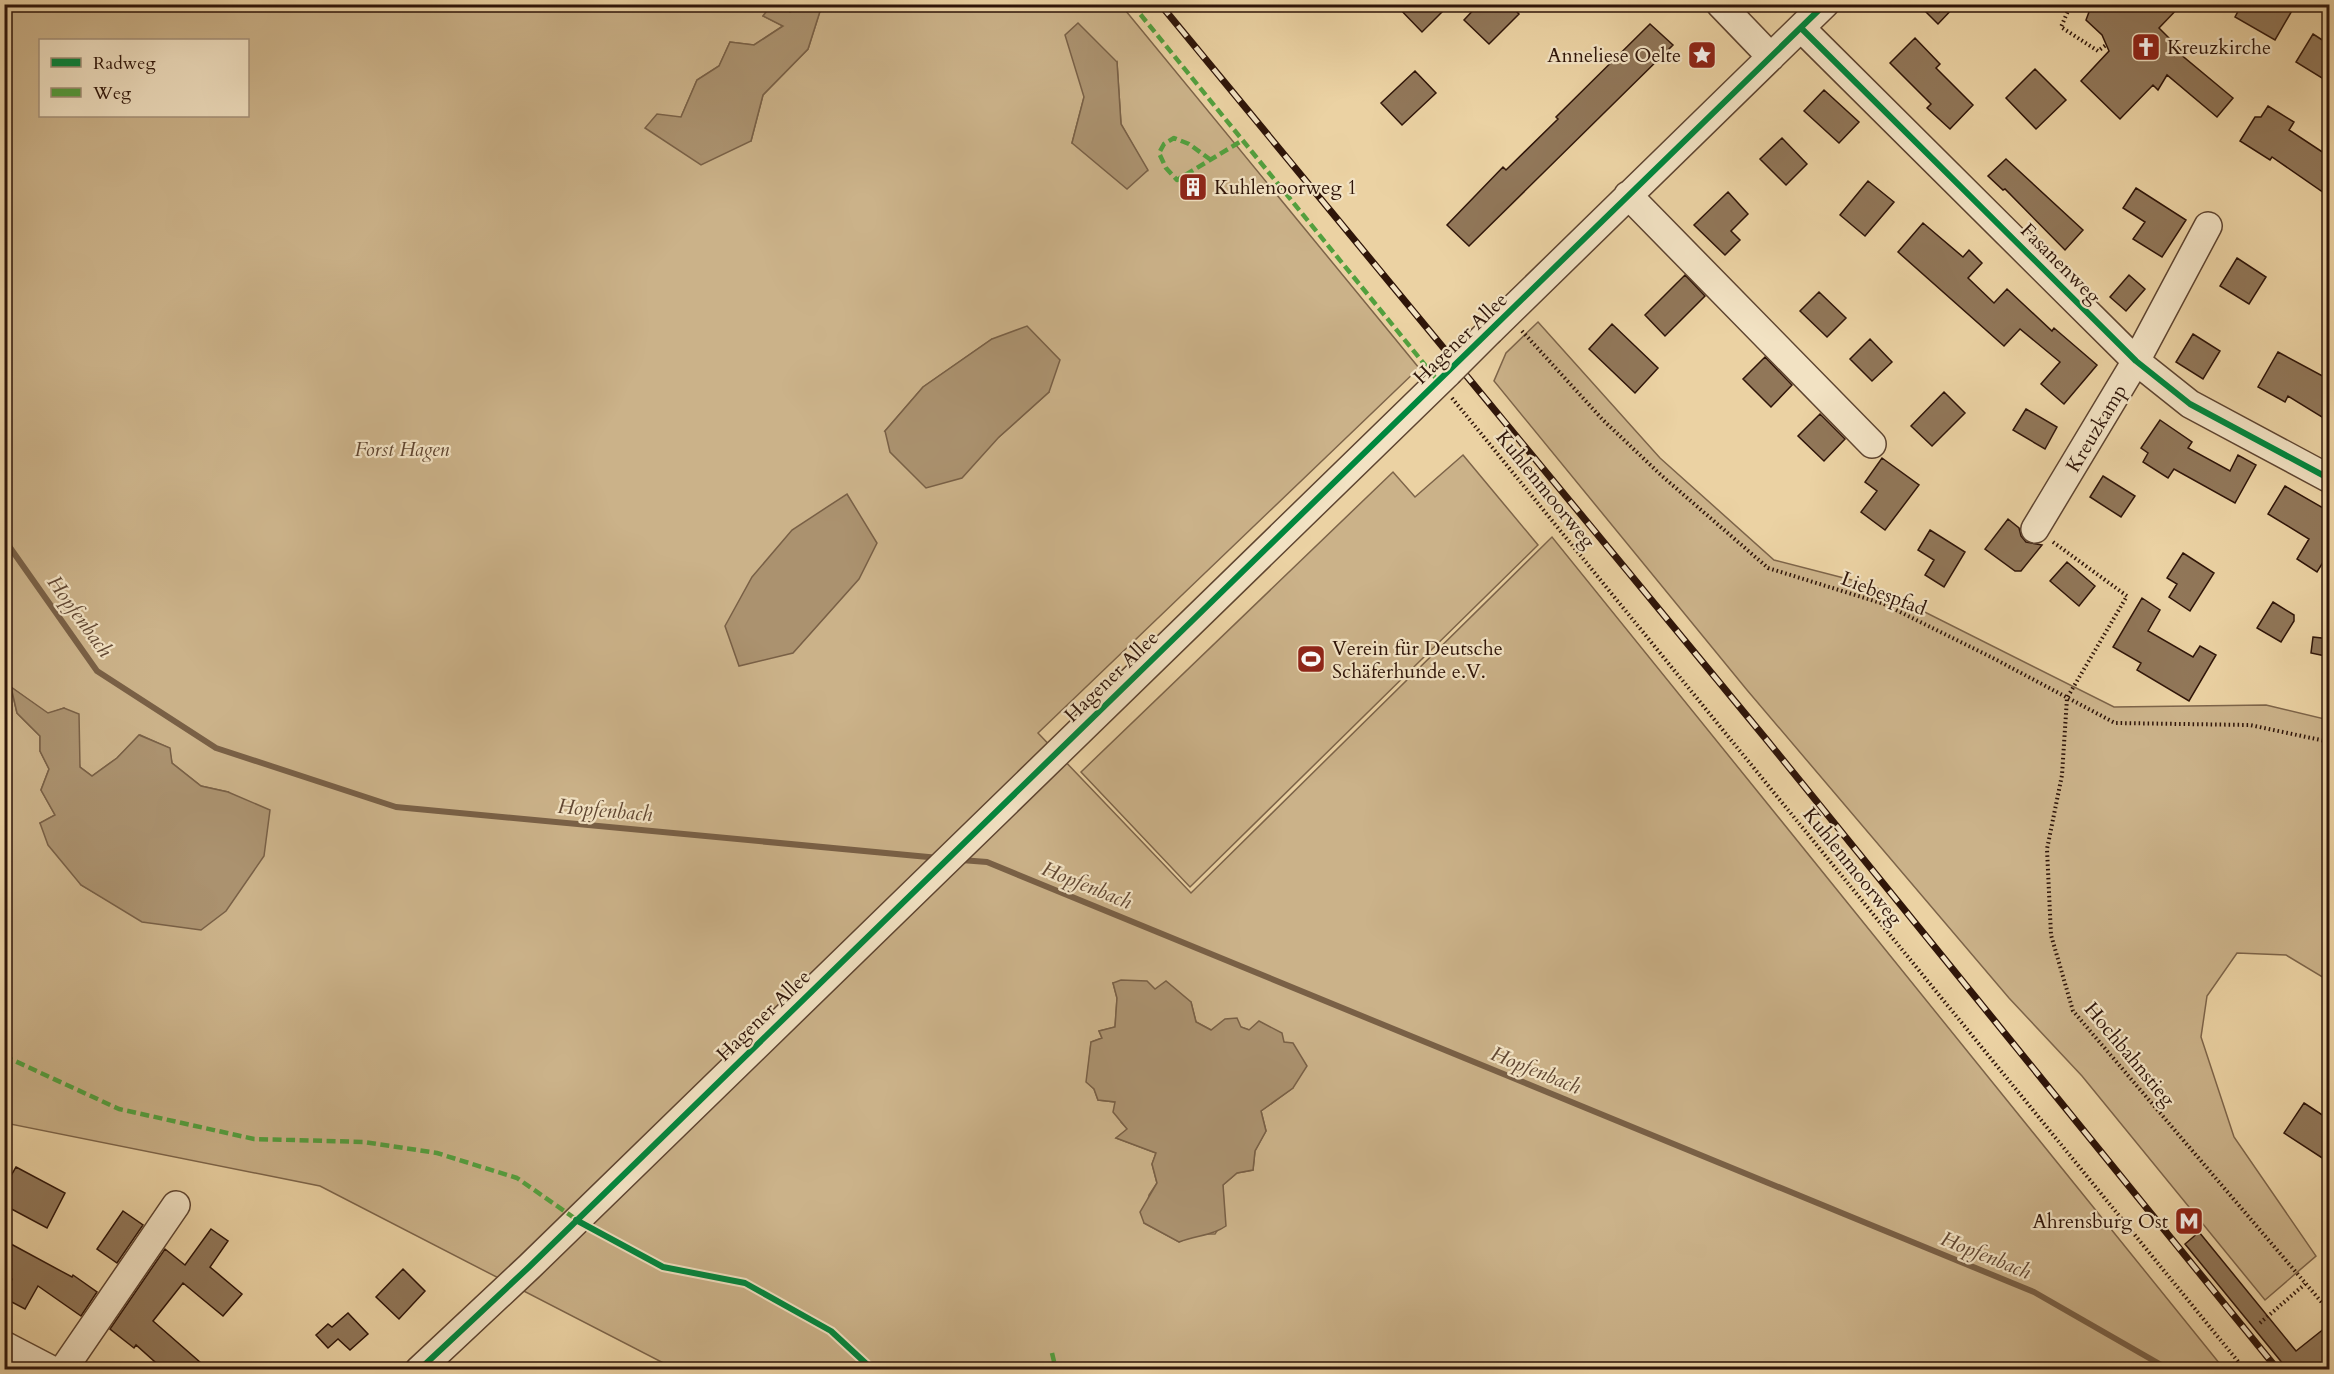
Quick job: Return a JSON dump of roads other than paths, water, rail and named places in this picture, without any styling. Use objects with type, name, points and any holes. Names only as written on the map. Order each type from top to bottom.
[{"type":"street","points":[[1720,4],[1771,57]]},
{"type":"street","name":"Hagener Allee","points":[[418,1370],[529,1267],[1825,4]]},
{"type":"street","name":"Fasanenweg","points":[[1801,28],[2136,361],[2190,404],[2330,479]]},
{"type":"street","points":[[1633,191],[1861,408]]},
{"type":"street","points":[[1633,191],[1872,444]]},
{"type":"street","name":"Kreuzkamp","points":[[2035,529],[2136,361],[2208,226]]},
{"type":"street","points":[[63,1370],[176,1205]]},
{"type":"street","points":[[4,1345],[52,1370]]},
{"type":"waterway","name":"Hopfenbach","points":[[4,539],[97,671],[216,748],[396,807],[939,858]]},
{"type":"waterway","name":"Hopfenbach","points":[[961,860],[987,862],[2034,1292],[2170,1370]]},
{"type":"railway","points":[[1160,4],[1766,739],[2278,1370]]},
{"type":"place","name":"Kreuzkirche","points":[[2146,47]]},
{"type":"place","name":"Anneliese Oelte","points":[[1702,55]]},
{"type":"place","name":"Kuhlenoorweg 1","points":[[1193,187]]},
{"type":"place","name":"Verein für Deutsche Schäferhunde e.V.","points":[[1311,659]]},
{"type":"place","name":"Ahrensburg Ost","points":[[2189,1221]]},
{"type":"park label","name":"Forst Hagen","points":[[402,449]]}]
